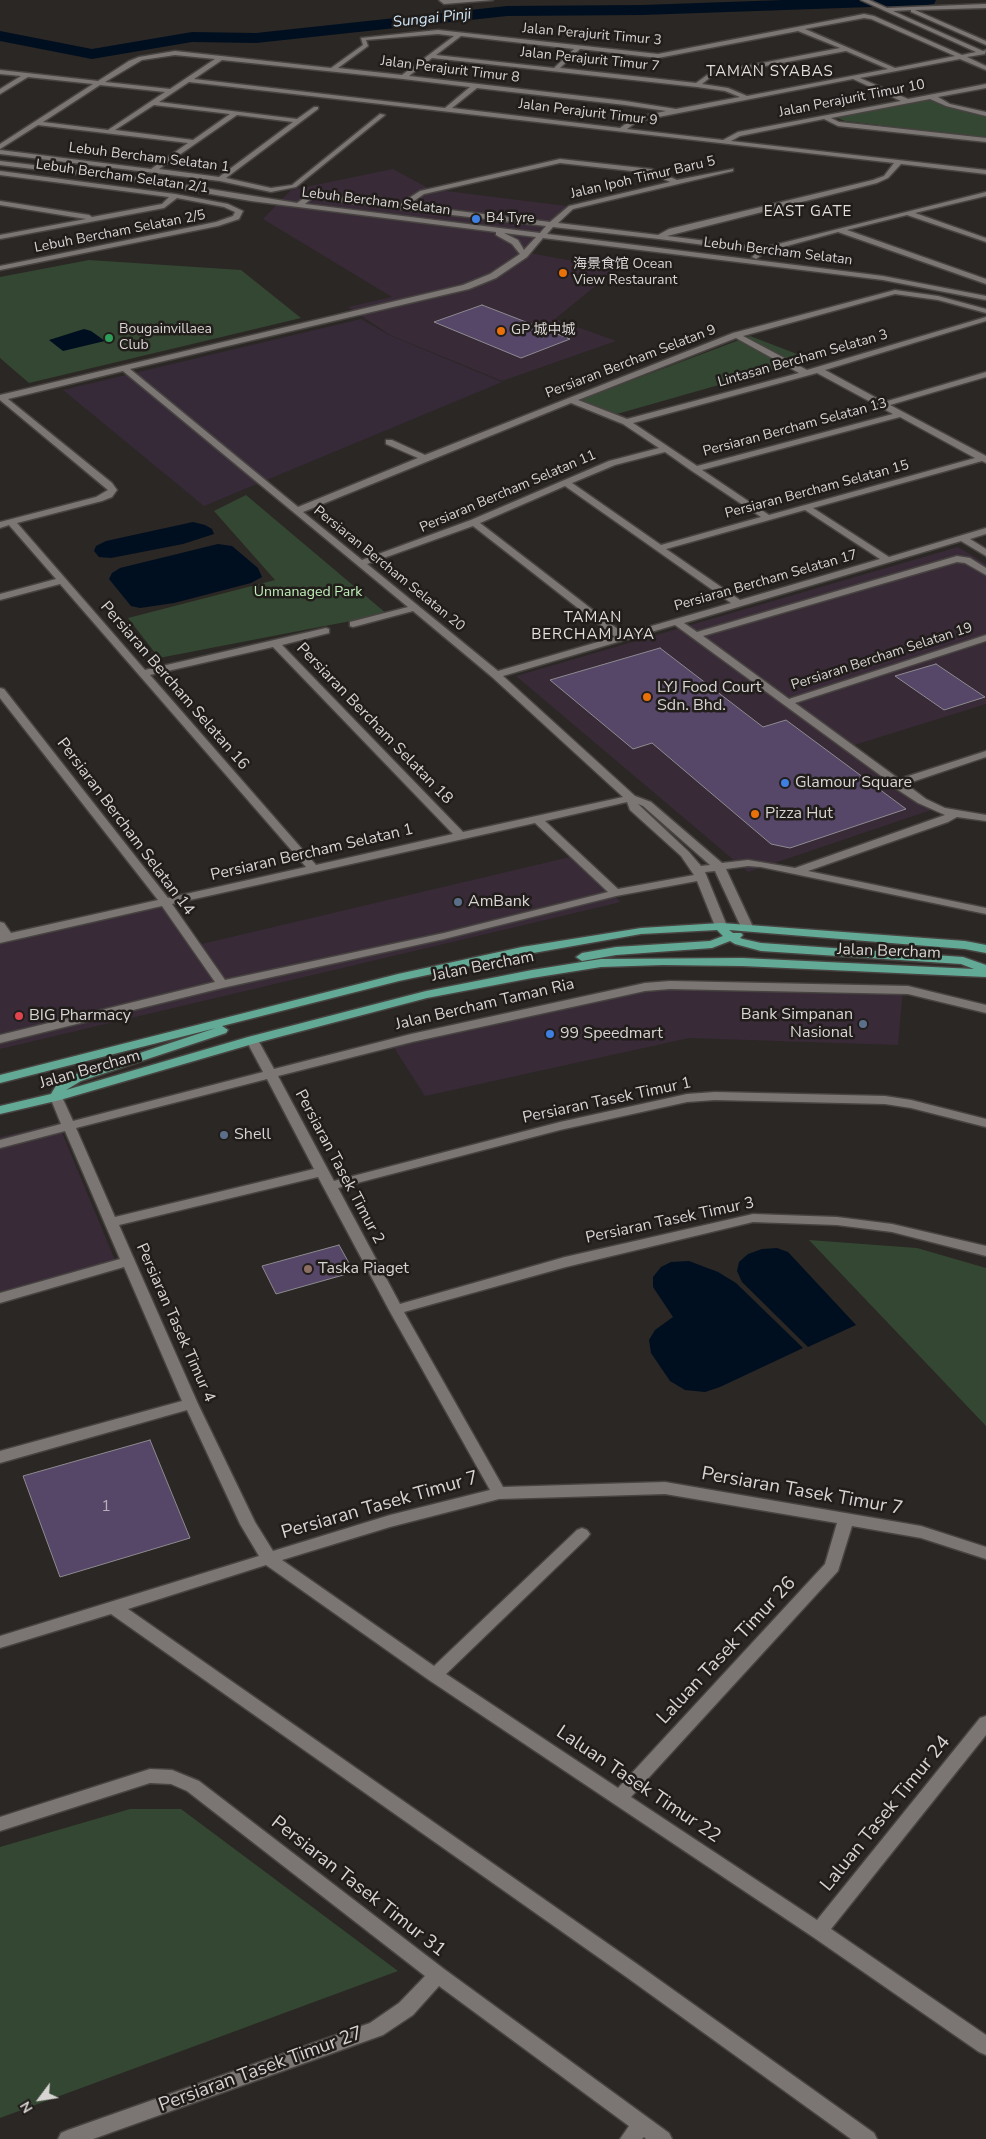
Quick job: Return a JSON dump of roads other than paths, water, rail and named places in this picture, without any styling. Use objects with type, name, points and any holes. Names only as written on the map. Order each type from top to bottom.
[{"type":"main road","name":"Jalan Bercham","points":[[0,1079],[243,1019],[398,978],[522,951],[641,931],[720,926],[747,927],[965,945],[986,949]]},
{"type":"main road","points":[[720,926],[732,938],[761,947],[963,961],[986,969]]},
{"type":"main road","points":[[532,974],[564,960],[616,951],[696,946],[732,938],[747,927]]},
{"type":"main road","name":"Jalan Bercham","points":[[0,1110],[56,1097],[252,1040],[426,995],[532,974],[601,963],[663,961],[986,973]]},
{"type":"main road","points":[[56,1097],[62,1087],[77,1078],[216,1034],[243,1019]]},
{"type":"street","points":[[443,1],[490,0]]},
{"type":"street","points":[[864,0],[984,53]]},
{"type":"street","points":[[878,7],[910,9],[986,6]]},
{"type":"street","points":[[910,9],[986,43]]},
{"type":"street","name":"Jalan Perajurit Timur 3","points":[[333,70],[366,44],[365,38],[438,32],[660,55],[862,16],[872,17],[962,56]]},
{"type":"street","points":[[800,29],[893,69]]},
{"type":"street","points":[[403,77],[460,34]]},
{"type":"street","points":[[556,69],[578,48]]},
{"type":"street","points":[[697,85],[710,75],[846,49]]},
{"type":"street","name":"Jalan Perajurit Timur 8","points":[[0,147],[141,58],[182,53],[403,77],[648,106],[675,111]]},
{"type":"street","points":[[622,129],[635,119],[984,53]]},
{"type":"street","name":"Jalan Perajurit Timur 7","points":[[431,56],[697,85],[726,89],[744,97]]},
{"type":"street","points":[[962,56],[986,68]]},
{"type":"street","points":[[110,131],[221,58]]},
{"type":"street","points":[[0,72],[172,91]]},
{"type":"street","points":[[0,92],[27,75]]},
{"type":"street","points":[[854,77],[907,101]]},
{"type":"street","name":"Jalan Perajurit Timur 9","points":[[188,80],[986,172]]},
{"type":"street","points":[[447,109],[475,86]]},
{"type":"street","name":"Jalan Perajurit Timur 10","points":[[726,141],[738,134],[986,86]]},
{"type":"street","points":[[930,96],[948,105],[986,114]]},
{"type":"street","points":[[154,103],[298,121]]},
{"type":"street","points":[[220,179],[316,108]]},
{"type":"street","points":[[141,180],[235,114]]},
{"type":"street","name":"Lebuh Bercham Selatan 1","points":[[0,152],[220,179],[271,190],[294,186],[382,116]]},
{"type":"street","points":[[824,118],[836,124],[986,140]]},
{"type":"street","points":[[38,123],[193,142]]},
{"type":"street","points":[[401,207],[415,195],[428,190],[560,161],[652,171],[675,182]]},
{"type":"street","points":[[659,237],[672,231],[875,182],[886,177],[898,162]]},
{"type":"street","name":"Lebuh Bercham Selatan","points":[[0,163],[141,180],[299,205],[882,278],[986,298]]},
{"type":"street","points":[[0,172],[10,164]]},
{"type":"street","name":"Jalan Ipoh Timur Baru 5","points":[[1,398],[458,290],[493,276],[524,255],[571,206],[731,170]]},
{"type":"street","name":"Lebuh Bercham Selatan 2/1","points":[[0,172],[175,196],[226,205],[239,211]]},
{"type":"street","points":[[299,205],[310,196],[762,250],[986,194]]},
{"type":"street","points":[[0,237],[164,206],[175,196]]},
{"type":"street","points":[[974,197],[986,201]]},
{"type":"street","points":[[0,203],[94,218]]},
{"type":"street","name":"Lebuh Bercham Selatan 2/5","points":[[0,268],[218,224],[236,217],[239,211]]},
{"type":"street","points":[[908,213],[986,240]]},
{"type":"street","points":[[495,230],[515,242],[524,255]]},
{"type":"street","points":[[840,230],[986,282]]},
{"type":"street","points":[[752,261],[762,250]]},
{"type":"street","name":"Persiaran Bercham Selatan 9","points":[[296,512],[425,458],[736,335],[895,292],[938,298],[986,311]]},
{"type":"street","name":"Lintasan Bercham Selatan 3","points":[[626,422],[818,370],[986,319]]},
{"type":"street","points":[[736,335],[806,373]]},
{"type":"street","name":"Persiaran Bercham Selatan 20","points":[[125,369],[296,512],[361,563],[496,675],[631,798]]},
{"type":"street","points":[[818,370],[985,459]]},
{"type":"street","points":[[884,404],[984,377]]},
{"type":"street","points":[[0,525],[99,499],[109,495],[113,490],[110,485],[1,398]]},
{"type":"street","points":[[571,400],[626,422],[768,518]]},
{"type":"street","name":"Persiaran Bercham Selatan 13","points":[[695,469],[902,414]]},
{"type":"street","points":[[389,442],[425,458]]},
{"type":"street","name":"Persiaran Bercham Selatan 11","points":[[361,563],[474,522],[612,463],[666,449]]},
{"type":"street","name":"Persiaran Bercham Selatan 15","points":[[659,548],[985,459]]},
{"type":"street","points":[[566,483],[738,603]]},
{"type":"street","points":[[806,507],[888,560]]},
{"type":"street","name":"Persiaran Bercham Selatan 16","points":[[11,522],[314,869]]},
{"type":"street","points":[[474,522],[623,638]]},
{"type":"street","name":"Persiaran Bercham Selatan 17","points":[[496,675],[986,531]]},
{"type":"street","points":[[962,538],[986,553]]},
{"type":"street","points":[[906,555],[926,568]]},
{"type":"street","points":[[696,635],[960,558],[986,572]]},
{"type":"street","points":[[0,597],[62,580]]},
{"type":"street","points":[[353,624],[416,608]]},
{"type":"street","points":[[677,622],[896,784],[922,801],[932,807],[954,814],[986,818]]},
{"type":"street","points":[[274,644],[326,631]]},
{"type":"street","name":"Persiaran Bercham Selatan 19","points":[[786,703],[986,638]]},
{"type":"street","name":"Persiaran Bercham Selatan 18","points":[[143,673],[274,644],[462,836]]},
{"type":"street","name":"Persiaran Bercham Selatan 14","points":[[0,691],[165,902],[222,984]]},
{"type":"street","points":[[896,784],[986,754]]},
{"type":"street","points":[[631,798],[647,804],[719,867],[747,927]]},
{"type":"street","points":[[631,798],[634,808],[685,854],[700,874],[720,926]]},
{"type":"street","name":"Persiaran Bercham Selatan 1","points":[[4,938],[631,798]]},
{"type":"street","points":[[796,871],[944,820],[954,814]]},
{"type":"street","points":[[537,819],[616,893]]},
{"type":"street","points":[[1,1038],[222,984],[444,936],[700,874],[719,867],[754,864],[796,871],[986,912]]},
{"type":"street","points":[[0,925],[4,938]]},
{"type":"street","name":"Jalan Bercham Taman Ria","points":[[0,1144],[411,1038],[619,992],[670,985],[908,990],[986,1009]]},
{"type":"street","name":"Persiaran Tasek Timur 2","points":[[252,1040],[320,1172],[499,1493]]},
{"type":"street","name":"Persiaran Tasek Timur 1","points":[[329,1186],[560,1126],[687,1098],[715,1096],[885,1100],[910,1104],[986,1124]]},
{"type":"street","name":"Persiaran Tasek Timur 4","points":[[56,1097],[191,1404],[248,1524],[269,1559]]},
{"type":"street","points":[[112,1222],[320,1172]]},
{"type":"street","name":"Persiaran Tasek Timur 3","points":[[396,1310],[565,1262],[753,1218],[837,1221],[892,1228],[986,1252]]},
{"type":"street","points":[[0,1298],[129,1261]]},
{"type":"street","points":[[0,1457],[191,1404]]},
{"type":"street","name":"Persiaran Tasek Timur 7","points":[[0,1642],[115,1608],[390,1521],[499,1493],[665,1488],[921,1532],[986,1553]]},
{"type":"street","name":"Laluan Tasek Timur 26","points":[[619,1798],[832,1567],[846,1520]]},
{"type":"street","points":[[435,1675],[582,1534]]},
{"type":"street","name":"Laluan Tasek Timur 22","points":[[269,1559],[435,1675],[819,1931],[986,2046]]},
{"type":"street","points":[[115,1608],[631,1970],[866,2139]]},
{"type":"street","name":"Laluan Tasek Timur 24","points":[[819,1931],[986,1723]]},
{"type":"street","name":"Persiaran Tasek Timur 31","points":[[0,1824],[150,1776],[172,1777],[193,1786],[438,1975],[662,2139]]},
{"type":"street","name":"Persiaran Tasek Timur 27","points":[[68,2139],[376,2029],[406,2009],[438,1975]]},
{"type":"street","points":[[630,2139],[642,2124]]},
{"type":"water","points":[[84,329],[91,331],[105,341],[63,351],[49,340]]},
{"type":"water","points":[[193,522],[212,529],[214,534],[183,544],[111,558],[99,557],[94,551],[96,546],[106,541]]},
{"type":"water","points":[[218,544],[232,546],[258,568],[262,577],[251,583],[174,603],[140,608],[131,606],[109,579],[112,573],[120,568]]},
{"type":"water","points":[[777,1248],[788,1252],[856,1325],[808,1347],[742,1282],[737,1271],[739,1262],[748,1254],[762,1249]]},
{"type":"water","points":[[689,1261],[718,1272],[736,1283],[803,1348],[720,1387],[705,1392],[685,1390],[670,1381],[651,1353],[649,1340],[655,1330],[673,1317],[653,1287],[653,1277],[661,1267],[671,1262]]},
{"type":"waterway","name":"Sungai Pinji","points":[[0,36],[92,54],[192,37],[256,38],[507,11],[642,10],[928,0]]},
{"type":"place","name":"B4 Tyre","points":[[476,219]]},
{"type":"place","name":"海景食馆 Ocean View Restaurant","points":[[563,273]]},
{"type":"place","name":"GP 城中城","points":[[501,331]]},
{"type":"place","name":"Bougainvillaea Club","points":[[109,338]]},
{"type":"place","name":"LYJ Food Court Sdn. Bhd.","points":[[647,697]]},
{"type":"place","name":"Glamour Square","points":[[785,783]]},
{"type":"place","name":"Pizza Hut","points":[[755,814]]},
{"type":"place","name":"AmBank","points":[[458,902]]},
{"type":"place","name":"BIG Pharmacy","points":[[19,1016]]},
{"type":"place","name":"Bank Simpanan Nasional","points":[[863,1024]]},
{"type":"place","name":"99 Speedmart","points":[[550,1034]]},
{"type":"place","name":"Shell","points":[[224,1135]]},
{"type":"place","name":"Taska Piaget","points":[[308,1269]]},
{"type":"district","name":"TAMAN SYABAS","points":[[770,72]]},
{"type":"district","name":"EAST GATE","points":[[808,212]]},
{"type":"district","name":"TAMAN BERCHAM JAYA","points":[[593,626]]},
{"type":"park label","name":"Unmanaged Park","points":[[308,593]]}]
